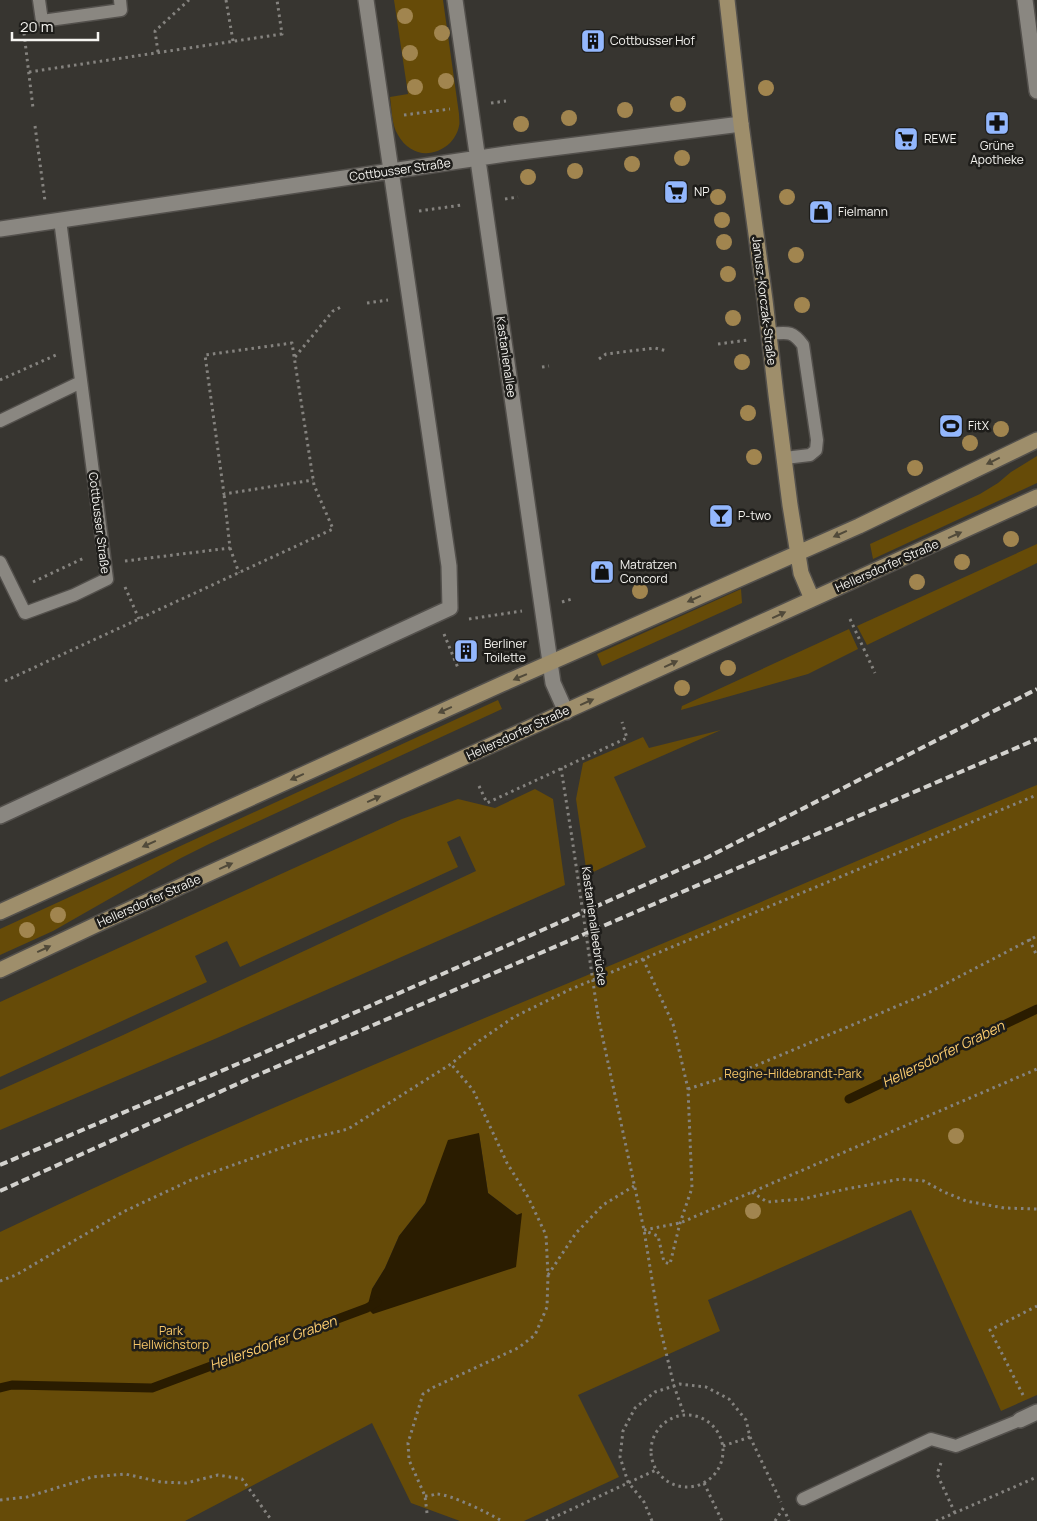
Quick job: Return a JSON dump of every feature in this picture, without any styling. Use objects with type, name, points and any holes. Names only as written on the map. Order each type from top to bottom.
[{"type":"main road","name":"Janusz-Korczak-Straße","points":[[727,0],[741,124],[798,553],[801,573],[812,599]]},
{"type":"main road","points":[[0,912],[859,526],[1037,440]]},
{"type":"main road","name":"Hellersdorfer Straße","points":[[0,970],[1037,498]]},
{"type":"street","points":[[0,816],[450,608],[449,566],[366,0]]},
{"type":"street","name":"Kastanienallee","points":[[455,0],[550,664],[553,683],[566,712]]},
{"type":"street","points":[[1025,0],[1037,91]]},
{"type":"street","name":"Cottbusser Straße","points":[[0,229],[477,158],[741,124]]},
{"type":"lane","points":[[39,0],[42,21],[121,10],[120,0]]},
{"type":"lane","name":"Cottbusser Straße","points":[[0,562],[25,613],[74,595],[107,579],[60,220]]},
{"type":"lane","points":[[768,334],[791,333],[803,345],[817,440],[816,450],[810,455],[785,458]]},
{"type":"lane","points":[[0,421],[81,382]]},
{"type":"lane","points":[[803,1499],[931,1439],[956,1446],[1030,1415]]},
{"type":"path","points":[[158,52],[155,31],[189,0]]},
{"type":"path","points":[[226,0],[233,41]]},
{"type":"path","points":[[33,108],[29,72],[282,34],[277,0]]},
{"type":"path","points":[[384,118],[456,108]]},
{"type":"path","points":[[35,126],[41,168]]},
{"type":"path","points":[[398,214],[469,204]]},
{"type":"path","points":[[368,302],[394,299]]},
{"type":"path","points":[[294,358],[334,311],[343,306]]},
{"type":"path","points":[[718,344],[753,339],[768,334]]},
{"type":"path","points":[[5,681],[239,573],[334,529],[314,485],[292,343],[205,355],[230,548],[239,573]]},
{"type":"path","points":[[0,380],[77,346]]},
{"type":"path","points":[[599,359],[606,354],[655,348],[668,350]]},
{"type":"path","points":[[542,367],[549,366]]},
{"type":"path","points":[[224,494],[313,480]]},
{"type":"path","points":[[105,563],[230,548]]},
{"type":"path","points":[[14,591],[103,549]]},
{"type":"path","points":[[124,584],[139,619]]},
{"type":"path","points":[[850,619],[875,673]]},
{"type":"path","points":[[443,631],[458,668]]},
{"type":"path","points":[[479,786],[487,803],[627,738],[622,722]]},
{"type":"path","name":"Kastanienalleebrücke","points":[[561,768],[598,1016],[644,1230],[659,1323],[674,1386],[684,1414]]},
{"type":"path","points":[[0,1281],[16,1275],[123,1212],[191,1180],[304,1140],[348,1129],[452,1064],[479,1041],[514,1017],[569,990],[1037,794]]},
{"type":"path","points":[[688,1089],[738,1074],[926,994],[1037,936]]},
{"type":"path","points":[[1029,939],[1037,956]]},
{"type":"path","points":[[644,959],[673,1024],[688,1089],[692,1188],[680,1223],[670,1264],[664,1262],[658,1236],[644,1230]]},
{"type":"path","points":[[427,1513],[425,1496],[409,1460],[408,1443],[423,1394],[434,1387],[518,1348],[535,1335],[547,1307],[546,1235],[528,1197],[507,1163],[472,1090],[452,1064]]},
{"type":"path","points":[[644,1230],[680,1223],[1037,1069]]},
{"type":"path","points":[[752,1192],[767,1202],[803,1199],[901,1179],[924,1181],[966,1201],[1004,1208],[1037,1209]]},
{"type":"path","points":[[548,1275],[576,1233],[603,1205],[634,1186]]},
{"type":"path","points":[[1030,1415],[990,1330],[1037,1306]]},
{"type":"path","points":[[652,1521],[644,1502],[628,1482],[620,1456],[623,1431],[635,1408],[656,1392],[680,1384],[706,1387],[729,1399],[746,1420],[750,1437],[784,1508]]},
{"type":"path","points":[[684,1414],[695,1415],[705,1419],[714,1426],[720,1435],[723,1446],[720,1467],[704,1483],[694,1487],[672,1484],[663,1478],[656,1470],[651,1458],[654,1434],[662,1424],[684,1414]]},
{"type":"path","points":[[723,1446],[750,1437]]},
{"type":"path","points":[[940,1466],[937,1474],[955,1513]]},
{"type":"path","points":[[546,1521],[656,1470]]},
{"type":"path","points":[[0,1500],[27,1497],[92,1477],[125,1474],[161,1482],[186,1484],[218,1475],[242,1479],[270,1518]]},
{"type":"path","points":[[936,1521],[1037,1477]]},
{"type":"path","points":[[704,1483],[722,1521]]},
{"type":"path","points":[[425,1496],[438,1494],[462,1501],[502,1521]]},
{"type":"green space","points":[[394,0],[443,0],[459,123],[457,133],[451,141],[443,148],[429,153],[415,151],[409,147],[398,135],[394,126],[390,97],[408,94]]},
{"type":"green space","points":[[1037,456],[1037,483],[873,559],[870,544],[980,494]]},
{"type":"green space","points":[[1037,544],[1037,563],[867,645],[857,626]]},
{"type":"green space","points":[[741,589],[742,603],[602,666],[597,654]]},
{"type":"green space","points":[[849,629],[858,649],[808,674],[681,710],[682,706]]},
{"type":"green space","points":[[498,700],[502,709],[209,844],[53,931],[0,955],[0,929]]},
{"type":"green space","points":[[721,730],[614,777],[646,847],[587,875],[576,799],[583,763],[643,737],[649,748]]},
{"type":"green space","points":[[1037,785],[1037,1395],[1001,1411],[911,1210],[708,1300],[720,1331],[578,1395],[619,1477],[524,1521],[460,1521],[411,1503],[372,1423],[185,1521],[0,1521],[0,1232],[154,1160],[297,1098]],"holes":[[[479,1134],[488,1193],[517,1215],[522,1213],[372,1289],[385,1268],[399,1236]]]},
{"type":"green space","points":[[535,789],[553,799],[565,885],[217,1038],[0,1130],[0,1090],[121,1036],[476,871],[460,836],[447,842],[458,867],[240,967],[227,941],[195,956],[207,982],[0,1077],[0,1002],[402,819],[458,799],[495,808]]},
{"type":"shaded area","points":[[479,1133],[488,1193],[517,1215],[522,1213],[516,1267],[373,1314],[367,1308],[372,1289],[385,1268],[399,1236],[425,1203],[448,1140]]},
{"type":"waterway","name":"Hellersdorfer Graben","points":[[849,1099],[1037,1009]]},
{"type":"waterway","name":"Hellersdorfer Graben","points":[[0,1388],[12,1385],[152,1388],[367,1308],[377,1302]]},
{"type":"railway","points":[[0,1165],[247,1060],[706,858],[1037,689]]},
{"type":"railway","points":[[0,1191],[255,1076],[1037,739]]},
{"type":"place","name":"Cottbusser Hof","points":[[593,41]]},
{"type":"place","name":"Grüne Apotheke","points":[[997,123]]},
{"type":"place","name":"REWE","points":[[906,139]]},
{"type":"place","name":"NP","points":[[676,192]]},
{"type":"place","name":"Fielmann","points":[[821,212]]},
{"type":"place","name":"FitX","points":[[951,426]]},
{"type":"place","name":"P-two","points":[[721,516]]},
{"type":"place","name":"Matratzen Concord","points":[[602,572]]},
{"type":"place","name":"Berliner Toilette","points":[[466,651]]},
{"type":"park label","name":"Regine-Hildebrandt-Park","points":[[793,1074]]},
{"type":"park label","name":"Park Hellwichstorp","points":[[171,1338]]}]
